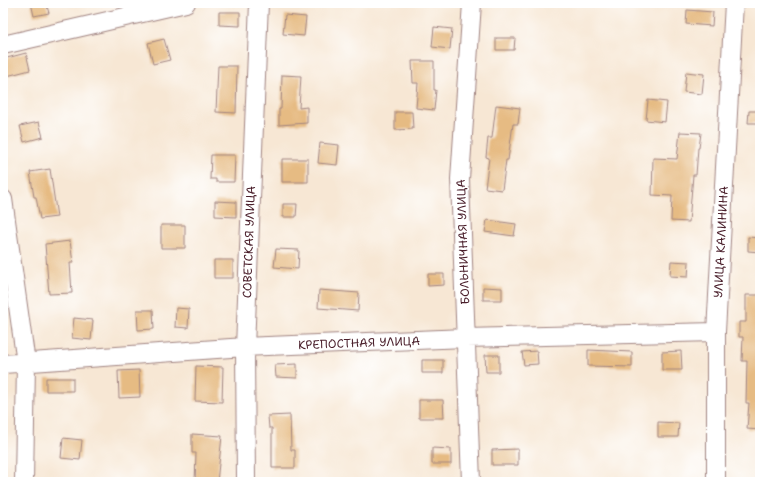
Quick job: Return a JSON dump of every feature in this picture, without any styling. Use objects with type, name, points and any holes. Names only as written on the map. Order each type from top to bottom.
[{"type":"street","points":[[3,45],[186,3]]},
{"type":"street","name":"СОВЕТСКАЯ УЛИЦА","points":[[246,482],[245,348],[259,3]]},
{"type":"street","name":"БОЛЬНИЧНАЯ УЛИЦА","points":[[470,482],[460,180],[472,3]]},
{"type":"street","name":"УЛИЦА КАЛИНИНА","points":[[716,482],[716,332],[734,3]]},
{"type":"street","points":[[3,199],[26,363],[24,482]]},
{"type":"street","name":"КРЕПОСТНАЯ УЛИЦА","points":[[3,364],[245,348],[466,338],[716,332]]},
{"type":"building","points":[[31,3],[46,3],[49,13],[34,16]]},
{"type":"building","points":[[687,10],[713,12],[712,26],[686,24]]},
{"type":"building","points":[[219,12],[240,12],[240,26],[219,25]]},
{"type":"building","points":[[285,15],[306,17],[304,36],[283,34]]},
{"type":"building","points":[[434,27],[452,29],[450,49],[432,47]]},
{"type":"building","points":[[496,38],[515,38],[514,50],[496,50]]},
{"type":"building","points":[[164,39],[170,60],[153,64],[148,43]]},
{"type":"building","points":[[26,53],[30,70],[3,77],[3,59]]},
{"type":"building","points":[[412,61],[434,61],[434,90],[436,90],[434,110],[416,108],[418,83],[413,83]]},
{"type":"building","points":[[218,66],[237,66],[236,113],[216,112]]},
{"type":"building","points":[[686,72],[704,74],[702,94],[684,92]]},
{"type":"building","points":[[282,75],[301,76],[299,108],[307,107],[307,123],[279,125]]},
{"type":"building","points":[[648,100],[667,102],[665,122],[646,120]]},
{"type":"building","points":[[496,105],[520,108],[518,124],[513,124],[502,190],[485,188],[489,158],[486,157],[488,138],[492,138]]},
{"type":"building","points":[[749,111],[760,111],[760,123],[748,123]]},
{"type":"building","points":[[395,112],[412,112],[413,129],[395,130]]},
{"type":"building","points":[[39,122],[43,137],[24,142],[20,126]]},
{"type":"building","points":[[680,132],[701,133],[698,148],[696,175],[693,175],[689,222],[671,221],[672,196],[652,195],[653,158],[677,159]]},
{"type":"building","points":[[320,143],[339,145],[337,165],[318,163]]},
{"type":"building","points":[[211,155],[235,155],[234,182],[216,182],[216,179],[210,179]]},
{"type":"building","points":[[282,159],[308,159],[308,182],[282,182]]},
{"type":"building","points":[[50,169],[57,217],[40,219],[36,197],[34,197],[30,172]]},
{"type":"building","points":[[215,201],[236,202],[236,217],[215,216]]},
{"type":"building","points":[[283,204],[297,204],[296,217],[283,217]]},
{"type":"building","points":[[487,220],[516,224],[514,236],[485,232]]},
{"type":"building","points":[[161,225],[185,225],[185,248],[161,248]]},
{"type":"building","points":[[748,237],[760,238],[760,252],[748,251]]},
{"type":"building","points":[[70,241],[73,263],[70,263],[72,293],[49,294],[45,244]]},
{"type":"building","points":[[276,249],[299,250],[298,269],[274,267]]},
{"type":"building","points":[[214,260],[233,260],[233,278],[214,278]]},
{"type":"building","points":[[671,261],[689,262],[688,277],[670,276]]},
{"type":"building","points":[[428,274],[444,274],[444,285],[428,286]]},
{"type":"building","points":[[483,287],[502,288],[502,300],[483,300]]},
{"type":"building","points":[[319,290],[359,293],[358,311],[318,308]]},
{"type":"building","points":[[746,295],[760,295],[760,430],[747,429],[749,403],[746,403],[747,361],[742,361],[743,337],[739,337],[739,322],[746,322]]},
{"type":"building","points":[[176,308],[189,309],[188,328],[175,327]]},
{"type":"building","points":[[137,310],[153,310],[154,329],[138,330]]},
{"type":"building","points":[[74,318],[93,320],[91,340],[72,338]]},
{"type":"building","points":[[588,350],[632,352],[632,367],[588,366]]},
{"type":"building","points":[[537,351],[538,364],[524,365],[522,352]]},
{"type":"building","points":[[681,351],[682,370],[662,370],[662,352]]},
{"type":"building","points":[[485,355],[499,355],[499,372],[486,372]]},
{"type":"building","points":[[422,360],[443,360],[443,373],[422,373]]},
{"type":"building","points":[[297,364],[297,378],[276,377],[275,365]]},
{"type":"building","points":[[196,366],[223,367],[222,402],[195,401]]},
{"type":"building","points":[[139,370],[140,397],[119,398],[118,371]]},
{"type":"building","points":[[46,378],[73,378],[73,391],[46,391]]},
{"type":"building","points":[[419,400],[443,400],[444,418],[419,418]]},
{"type":"building","points":[[290,415],[291,450],[295,450],[295,468],[272,468],[272,428],[269,428],[268,416]]},
{"type":"building","points":[[658,422],[679,423],[678,437],[658,437]]},
{"type":"building","points":[[192,434],[222,436],[217,482],[195,482],[196,453],[192,453]]},
{"type":"building","points":[[63,438],[82,440],[80,460],[61,458]]},
{"type":"building","points":[[432,448],[451,449],[451,464],[432,464]]},
{"type":"building","points":[[518,449],[518,465],[492,465],[492,450]]}]
